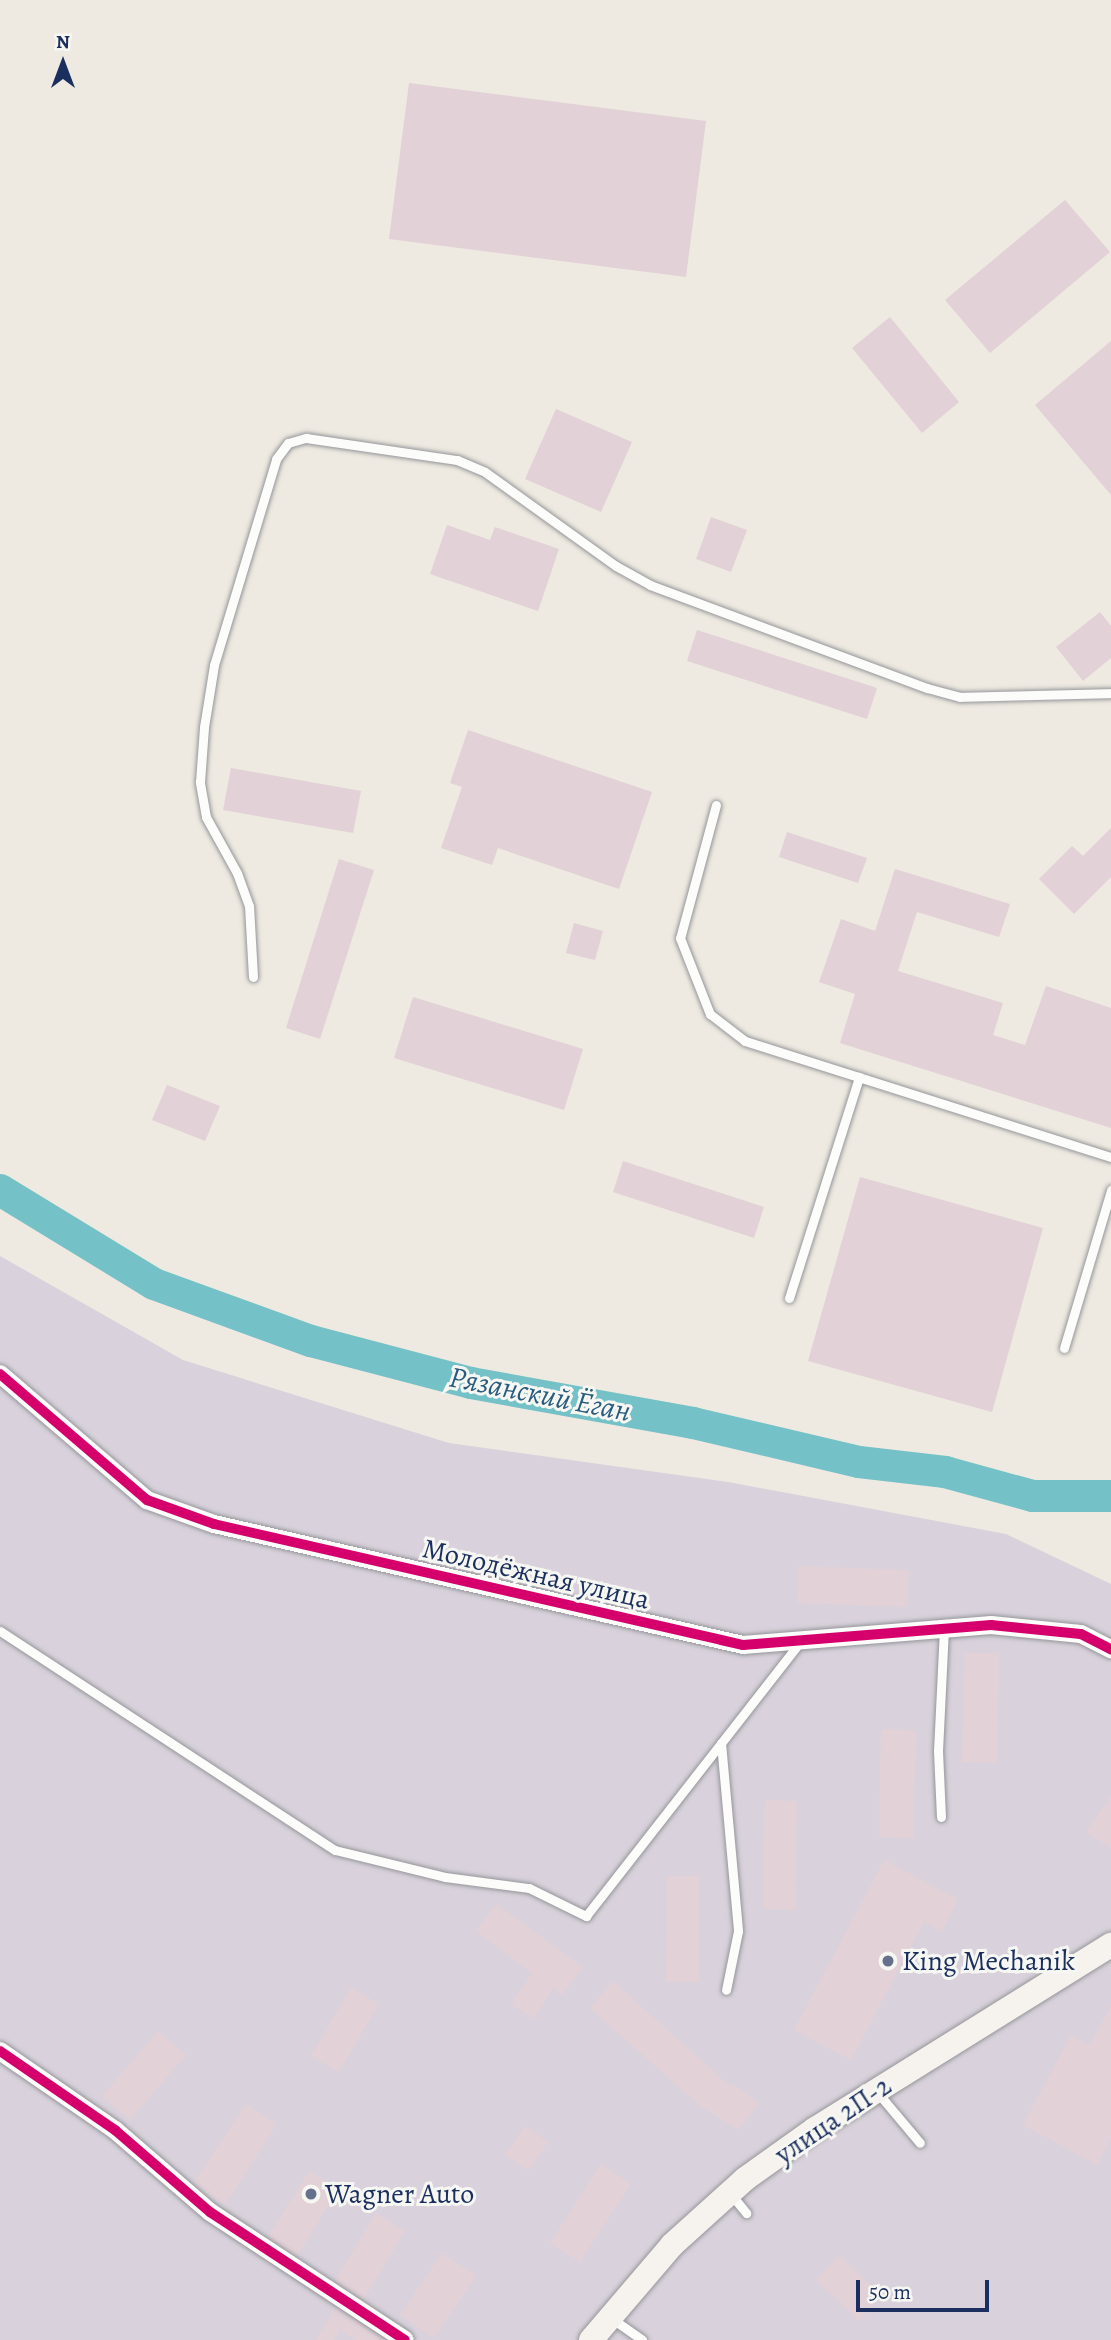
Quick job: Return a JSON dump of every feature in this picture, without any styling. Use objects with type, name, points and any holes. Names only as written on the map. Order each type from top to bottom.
[{"type":"main road","name":"улица 2П-2","points":[[591,2340],[672,2245],[730,2193],[815,2129],[1111,1945]]},
{"type":"street","name":"Молодёжная улица","points":[[0,1374],[147,1500],[214,1524],[743,1646],[991,1625],[1081,1634],[1111,1649]]},
{"type":"street","points":[[0,2051],[115,2130],[210,2212],[405,2340]]},
{"type":"lane","points":[[253,977],[249,906],[237,873],[206,817],[200,782],[204,727],[230,612],[276,458],[288,443],[306,439],[457,460],[485,472],[616,566],[650,584],[927,688],[960,697],[1111,693]]},
{"type":"lane","points":[[716,806],[680,938],[709,1014],[745,1041],[1111,1157]]},
{"type":"lane","points":[[789,1298],[859,1077]]},
{"type":"lane","points":[[1064,1348],[1111,1190]]},
{"type":"lane","points":[[941,1818],[938,1751],[943,1629]]},
{"type":"lane","points":[[0,1631],[335,1850],[445,1877],[528,1888],[586,1916],[801,1641]]},
{"type":"lane","points":[[721,1743],[738,1931],[726,1990]]},
{"type":"lane","points":[[876,2091],[920,2143]]},
{"type":"lane","points":[[730,2193],[746,2213]]},
{"type":"lane","points":[[609,2317],[642,2340]]},
{"type":"shaded area","points":[[0,1256],[183,1360],[449,1443],[728,1482],[1006,1534],[1111,1584],[1111,2340],[0,2340]]},
{"type":"building","points":[[409,83],[706,121],[686,277],[389,239]]},
{"type":"building","points":[[1065,200],[1110,252],[990,353],[945,300]]},
{"type":"building","points":[[890,317],[959,402],[922,433],[852,348]]},
{"type":"building","points":[[1111,341],[1111,495],[1035,405]]},
{"type":"building","points":[[556,409],[632,442],[601,512],[525,479]]},
{"type":"building","points":[[711,517],[747,530],[731,572],[696,559]]},
{"type":"building","points":[[447,525],[490,540],[495,527],[559,549],[538,611],[430,574]]},
{"type":"building","points":[[1100,612],[1111,626],[1111,658],[1083,681],[1056,647]]},
{"type":"building","points":[[697,630],[877,688],[867,719],[687,661]]},
{"type":"building","points":[[468,730],[652,792],[619,889],[498,848],[492,865],[441,848],[462,787],[450,783]]},
{"type":"building","points":[[231,768],[361,791],[353,833],[223,810]]},
{"type":"building","points":[[1111,828],[1111,877],[1074,914],[1039,879],[1072,846],[1083,856]]},
{"type":"building","points":[[787,832],[867,858],[858,883],[779,857]]},
{"type":"building","points":[[339,859],[374,870],[320,1039],[286,1028]]},
{"type":"building","points":[[895,869],[1010,904],[999,937],[917,912],[898,971],[1003,1003],[993,1035],[1025,1045],[1046,986],[1111,1008],[1111,1128],[840,1043],[855,994],[819,982],[841,919],[875,931]]},
{"type":"building","points":[[574,923],[603,931],[595,960],[566,953]]},
{"type":"building","points":[[413,997],[583,1049],[564,1110],[394,1058]]},
{"type":"building","points":[[167,1085],[220,1106],[205,1141],[152,1120]]},
{"type":"building","points":[[623,1161],[764,1207],[754,1238],[613,1192]]},
{"type":"building","points":[[860,1177],[1043,1228],[992,1412],[808,1361]]},
{"type":"building","points":[[798,1566],[909,1570],[907,1607],[797,1603]]},
{"type":"building","points":[[965,1653],[999,1653],[997,1763],[962,1762]]},
{"type":"building","points":[[881,1729],[916,1730],[913,1838],[879,1837]]},
{"type":"building","points":[[1111,1796],[1111,1848],[1086,1832]]},
{"type":"building","points":[[765,1800],[797,1801],[795,1910],[763,1909]]},
{"type":"building","points":[[884,1860],[958,1899],[942,1931],[924,1922],[851,2060],[794,2030]]},
{"type":"building","points":[[667,1876],[699,1876],[699,1982],[666,1982]]},
{"type":"building","points":[[496,1904],[583,1967],[562,1995],[554,1988],[533,2019],[511,2004],[532,1973],[476,1931]]},
{"type":"building","points":[[613,1981],[730,2086],[732,2083],[759,2103],[739,2130],[699,2105],[590,2008]]},
{"type":"building","points":[[351,1987],[379,2004],[339,2072],[311,2056]]},
{"type":"building","points":[[1111,2006],[1111,2139],[1097,2165],[1023,2125],[1071,2035],[1089,2045]]},
{"type":"building","points":[[158,2031],[186,2055],[130,2120],[102,2096]]},
{"type":"building","points":[[246,2104],[277,2124],[225,2205],[194,2183]]},
{"type":"building","points":[[525,2126],[548,2142],[529,2171],[505,2155]]},
{"type":"building","points":[[601,2164],[631,2184],[580,2262],[550,2243]]},
{"type":"building","points":[[309,2171],[339,2189],[297,2256],[268,2237]]},
{"type":"building","points":[[376,2213],[405,2231],[364,2299],[335,2281]]},
{"type":"building","points":[[442,2253],[476,2276],[434,2338],[400,2315]]},
{"type":"building","points":[[840,2255],[882,2296],[859,2321],[816,2280]]},
{"type":"building","points":[[335,2308],[384,2340],[357,2340],[340,2330],[334,2340],[316,2340]]},
{"type":"waterway","name":"Рязанский Ёган","points":[[0,1190],[154,1284],[311,1341],[471,1383],[693,1423],[859,1462],[945,1472],[1033,1496],[1111,1496]]},
{"type":"cycle path","points":[[0,1374],[147,1500],[214,1524],[743,1645],[991,1625],[1081,1634],[1111,1649]]},
{"type":"cycle path","points":[[0,2051],[115,2130],[210,2212],[405,2340]]},
{"type":"place","name":"King Mechanik","points":[[888,1961]]},
{"type":"place","name":"Wagner Auto","points":[[311,2194]]}]
